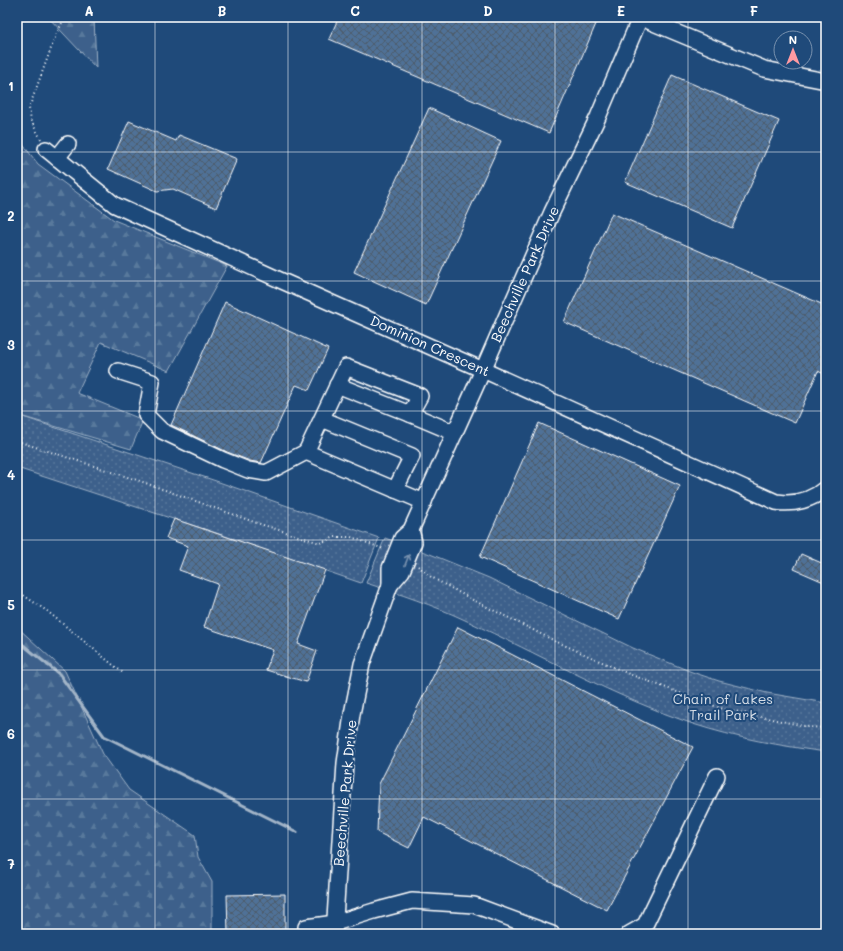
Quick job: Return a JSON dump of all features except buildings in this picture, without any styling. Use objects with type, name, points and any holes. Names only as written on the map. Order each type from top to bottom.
[{"type":"street","points":[[640,17],[764,69],[826,81]]},
{"type":"street","name":"Beechville Park Drive","points":[[335,928],[345,763],[352,714],[362,664],[390,585],[390,568],[402,556],[402,538],[411,530],[424,502],[552,212],[598,117],[640,17]]},
{"type":"street","points":[[51,154],[68,144]]},
{"type":"street","name":"Dominion Crescent","points":[[51,154],[115,204],[282,281],[776,502],[800,502],[812,497],[826,488]]},
{"type":"street","points":[[118,372],[152,382],[146,415],[162,431],[223,460],[248,470],[266,473],[306,452],[346,366],[420,396],[410,414]]},
{"type":"street","points":[[337,385],[455,433]]},
{"type":"street","points":[[322,419],[412,456],[396,490]]},
{"type":"street","points":[[306,452],[424,502]]},
{"type":"street","points":[[629,934],[645,925],[717,776]]},
{"type":"street","points":[[306,927],[335,928],[374,911],[412,901],[474,905],[552,934]]},
{"type":"path","points":[[51,154],[31,121],[29,108],[56,35],[65,17]]},
{"type":"path","points":[[17,441],[140,480],[254,522],[320,543],[336,537],[351,537],[402,556],[431,577],[473,600],[556,641],[629,674],[720,708],[809,727],[826,728]]},
{"type":"path","points":[[17,590],[47,611],[123,673]]},
{"type":"green space","points":[[48,17],[94,17],[96,68]]},
{"type":"green space","points":[[17,137],[38,164],[114,220],[227,266],[169,371],[101,342],[77,393],[143,420],[131,449],[17,415]]},
{"type":"green space","points":[[17,415],[216,481],[379,538],[361,583],[216,533],[17,468]]},
{"type":"green space","name":"Chain of Lakes Trail Park","points":[[385,538],[430,554],[489,578],[633,648],[692,672],[719,681],[767,693],[826,703],[826,752],[775,744],[693,724],[606,688],[453,615],[416,600],[366,583]]},
{"type":"green space","points":[[17,627],[65,671],[103,754],[129,790],[195,835],[198,857],[212,882],[212,934],[17,934]]},
{"type":"waterway","points":[[17,640],[59,674],[104,736],[297,832]]},
{"type":"waterway","points":[[415,931],[424,934]]}]
